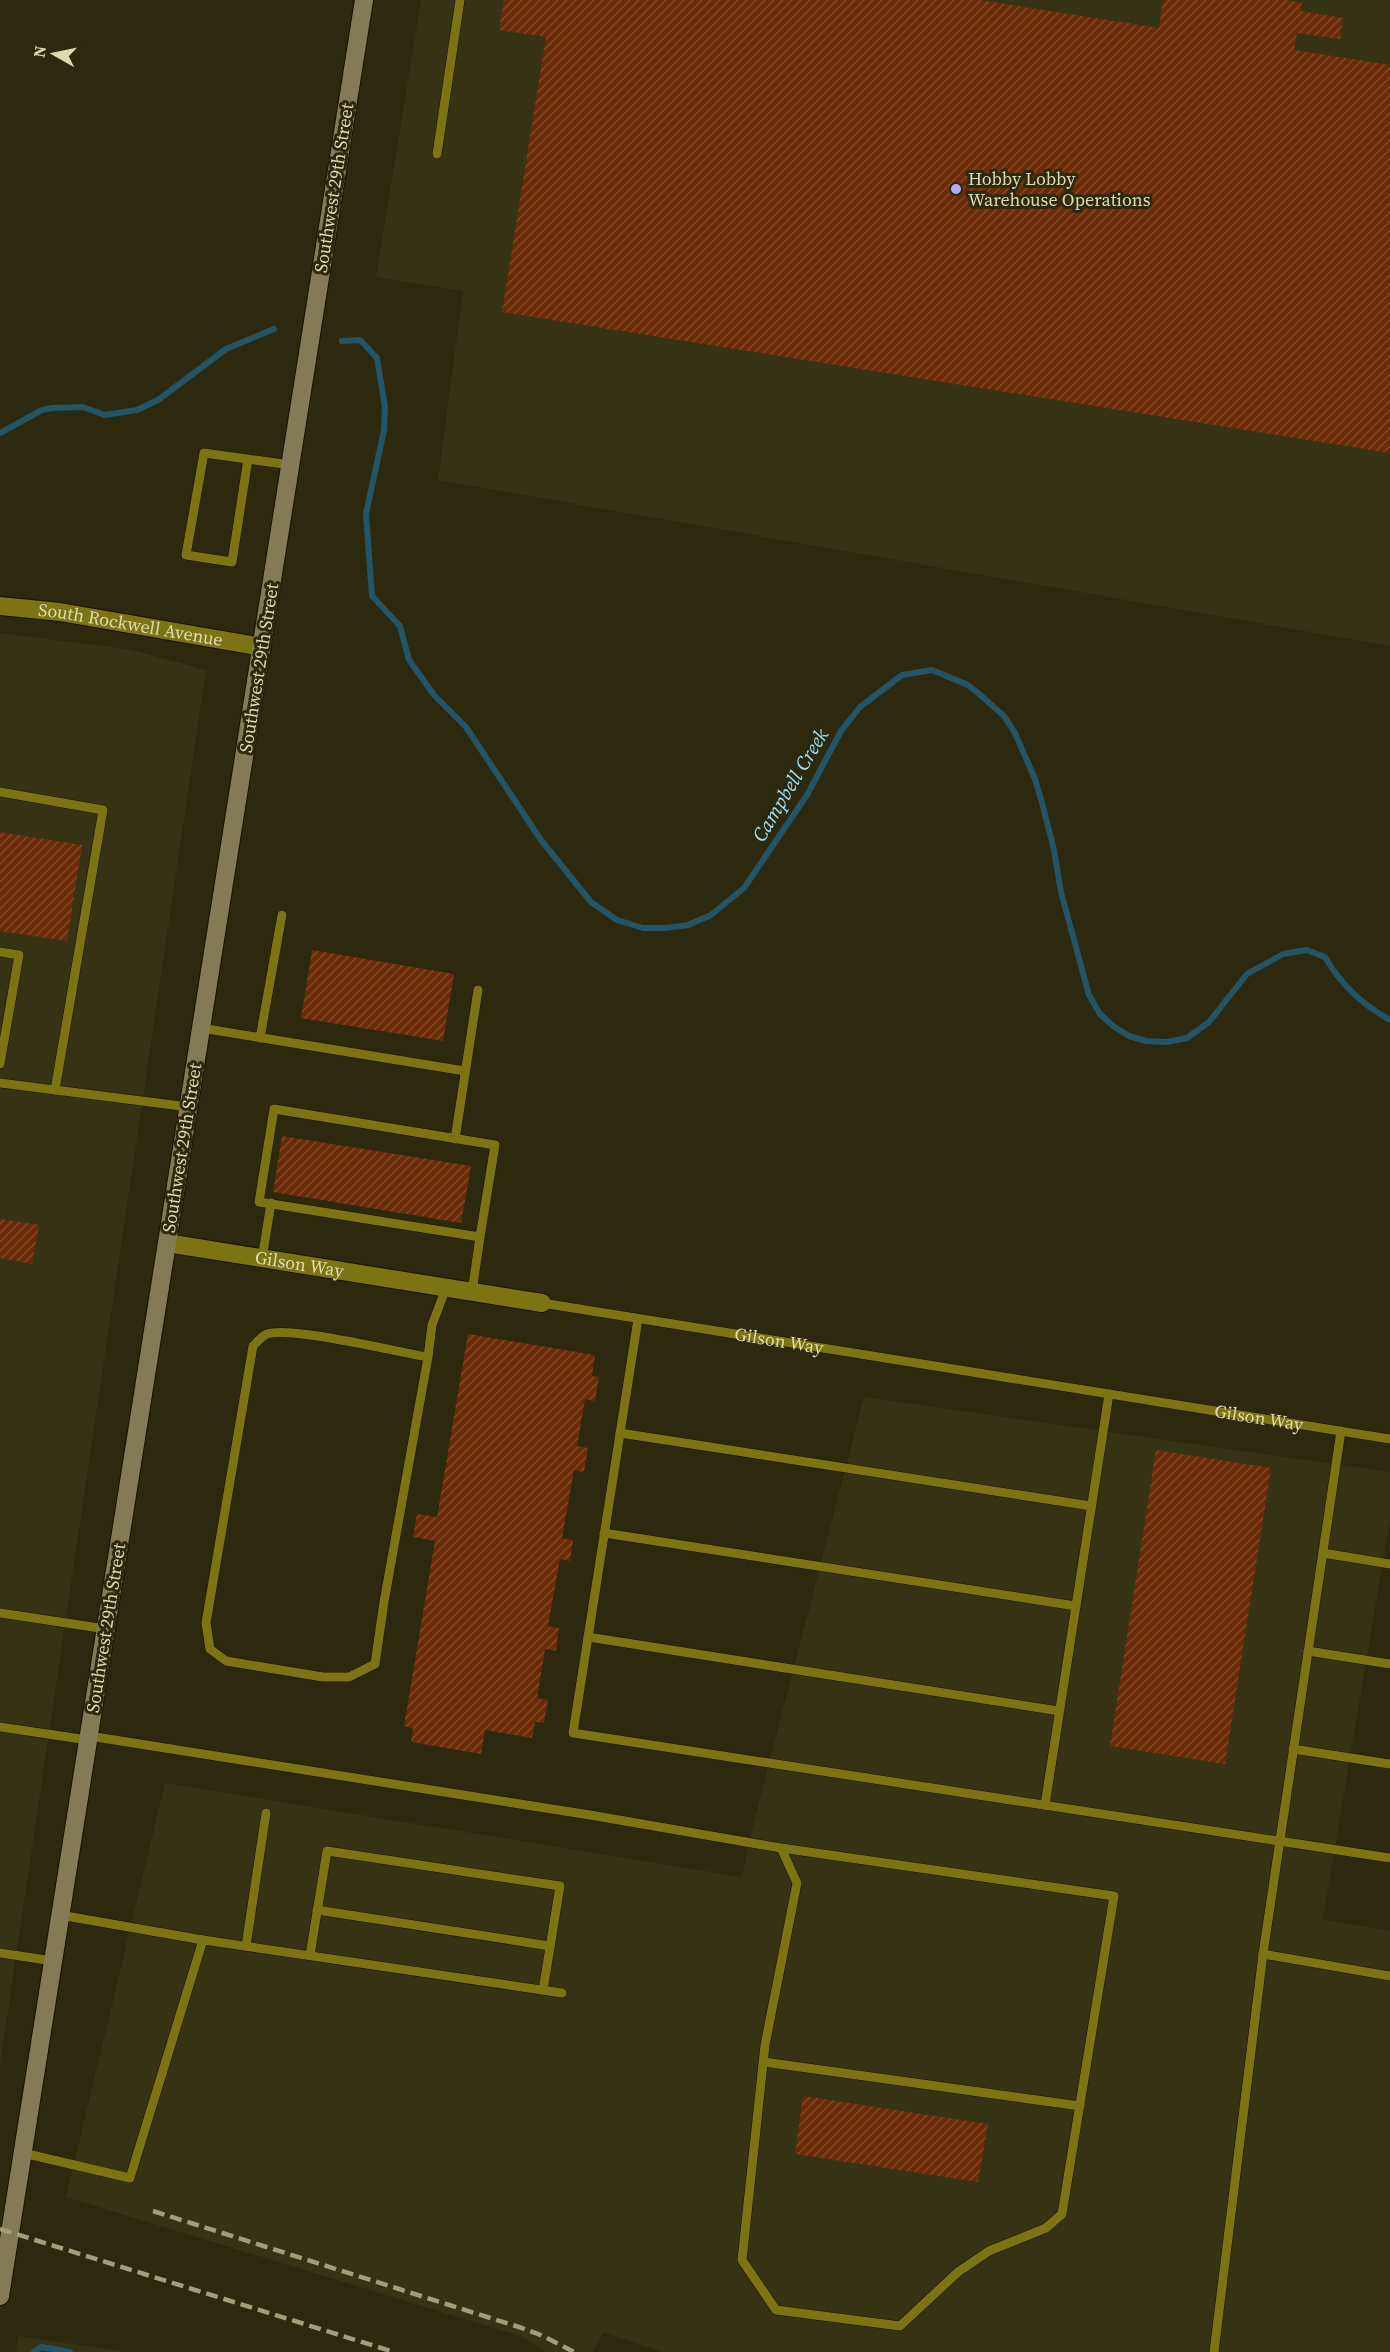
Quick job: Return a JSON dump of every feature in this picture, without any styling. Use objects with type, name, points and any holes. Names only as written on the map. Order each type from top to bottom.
[{"type":"street","name":"Southwest 29th Street","points":[[0,2296],[364,0]]},
{"type":"street","name":"South Rockwell Avenue","points":[[0,606],[60,612],[262,647]]},
{"type":"street","name":"Gilson Way","points":[[167,1244],[542,1304]]},
{"type":"lane","points":[[437,154],[460,0]]},
{"type":"lane","points":[[248,459],[232,562],[186,555],[204,453],[248,459],[291,465]]},
{"type":"lane","points":[[0,792],[103,810],[55,1090]]},
{"type":"lane","points":[[260,1038],[282,915]]},
{"type":"lane","points":[[0,952],[19,955],[0,1064]]},
{"type":"lane","points":[[455,1139],[478,990]]},
{"type":"lane","points":[[201,1028],[465,1071]]},
{"type":"lane","points":[[0,1083],[189,1107]]},
{"type":"lane","points":[[472,1292],[495,1145],[274,1109],[259,1202],[480,1238]]},
{"type":"lane","points":[[262,1259],[271,1203]]},
{"type":"lane","points":[[428,1357],[302,1334],[276,1332],[265,1335],[253,1346],[206,1623],[210,1649],[226,1660],[323,1677],[349,1677],[375,1664],[384,1602],[428,1357],[432,1325],[446,1288]]},
{"type":"lane","name":"Gilson Way","points":[[542,1304],[1390,1439]]},
{"type":"lane","points":[[638,1319],[573,1733],[1390,1858]]},
{"type":"lane","points":[[1044,1805],[1109,1394]]},
{"type":"lane","points":[[1214,2352],[1263,1954],[1341,1431]]},
{"type":"lane","points":[[620,1433],[1091,1506]]},
{"type":"lane","points":[[604,1533],[1076,1606]]},
{"type":"lane","points":[[1323,1553],[1390,1564]]},
{"type":"lane","points":[[0,1612],[106,1629]]},
{"type":"lane","points":[[588,1637],[1059,1711]]},
{"type":"lane","points":[[1308,1651],[1390,1664]]},
{"type":"lane","points":[[0,1727],[88,1738],[590,1815],[781,1848],[1114,1896],[1062,2214],[1046,2228],[989,2251],[958,2272],[900,2326],[776,2310],[742,2260],[764,2062],[797,1883],[781,1848]]},
{"type":"lane","points":[[1293,1749],[1390,1764]]},
{"type":"lane","points":[[246,1946],[266,1813]]},
{"type":"lane","points":[[310,1955],[327,1851],[560,1886],[543,1990]]},
{"type":"lane","points":[[317,1910],[550,1946]]},
{"type":"lane","points":[[60,1915],[202,1940],[562,1993]]},
{"type":"lane","points":[[23,2153],[130,2178],[202,1940]]},
{"type":"lane","points":[[0,1953],[53,1961]]},
{"type":"lane","points":[[1263,1954],[1390,1976]]},
{"type":"lane","points":[[764,2062],[1080,2106]]},
{"type":"shaded area","points":[[421,0],[1390,0],[1390,646],[438,480],[463,291],[376,277]]},
{"type":"shaded area","points":[[0,633],[128,649],[206,670],[0,2065]]},
{"type":"shaded area","points":[[864,1397],[1390,1472],[1390,1518],[1323,1919],[1390,1931],[1390,2352],[663,2352],[603,2332],[593,2352],[545,2352],[523,2337],[66,2197],[165,1783],[742,1877],[752,1829]]},
{"type":"shaded area","points":[[18,2336],[127,2352],[16,2352]]},
{"type":"building","name":"Hobby Lobby Warehouse Operations","points":[[504,0],[980,0],[1159,28],[1163,0],[1286,0],[1302,3],[1301,11],[1343,18],[1340,39],[1297,33],[1294,50],[1390,65],[1390,453],[502,312],[546,37],[499,30]]},
{"type":"building","points":[[0,832],[82,845],[67,941],[0,931]]},
{"type":"building","points":[[312,950],[454,974],[443,1041],[301,1018]]},
{"type":"building","points":[[282,1136],[471,1166],[461,1223],[273,1192]]},
{"type":"building","points":[[0,1219],[39,1225],[32,1264],[0,1258]]},
{"type":"building","points":[[468,1334],[595,1355],[592,1376],[599,1377],[595,1401],[585,1399],[577,1446],[588,1448],[584,1472],[574,1470],[562,1538],[573,1540],[570,1561],[560,1559],[548,1626],[559,1628],[556,1651],[545,1649],[537,1698],[548,1700],[544,1723],[535,1722],[532,1738],[485,1730],[481,1754],[411,1742],[413,1728],[404,1726],[435,1541],[413,1537],[417,1514],[437,1517]]},
{"type":"building","points":[[1156,1450],[1271,1468],[1225,1764],[1110,1746]]},
{"type":"building","points":[[803,2096],[988,2124],[978,2182],[795,2154]]},
{"type":"waterway","name":"Campbell Creek","points":[[0,433],[42,410],[52,408],[83,407],[105,415],[137,410],[158,400],[226,349],[274,329]]},
{"type":"waterway","name":"Campbell Creek","points":[[342,341],[360,340],[377,358],[385,407],[384,430],[366,514],[372,596],[400,626],[409,660],[434,695],[466,727],[541,840],[591,902],[617,920],[643,928],[666,928],[688,925],[711,915],[744,888],[807,795],[841,731],[860,707],[902,675],[932,670],[968,685],[1004,716],[1015,733],[1035,779],[1042,803],[1054,850],[1061,892],[1089,995],[1100,1014],[1113,1026],[1129,1036],[1146,1041],[1167,1042],[1187,1038],[1209,1022],[1247,974],[1283,954],[1307,950],[1325,957],[1338,977],[1353,993],[1390,1020]]},
{"type":"waterway","points":[[34,2352],[41,2347],[70,2352]]},
{"type":"railway","points":[[153,2211],[522,2328],[574,2352]]},
{"type":"railway","points":[[0,2229],[394,2352]]},
{"type":"place","name":"Hobby Lobby Warehouse Operations","points":[[956,189]]}]
